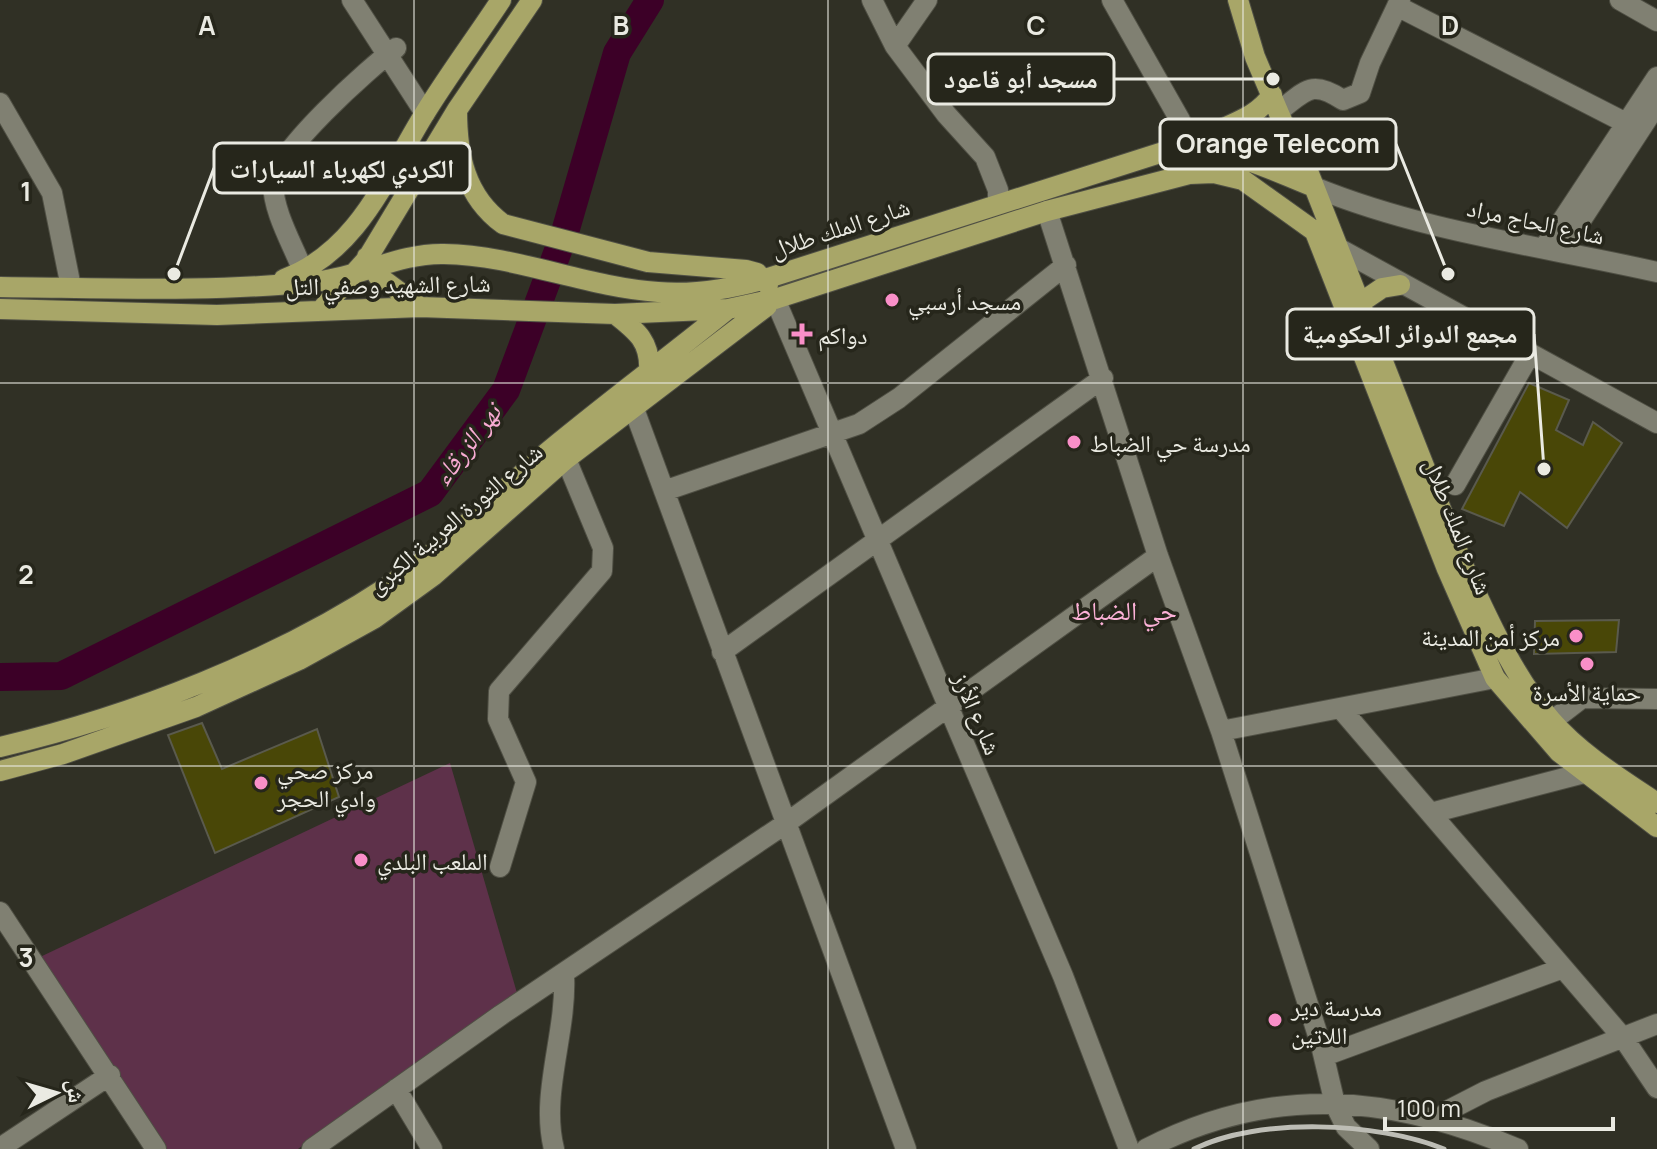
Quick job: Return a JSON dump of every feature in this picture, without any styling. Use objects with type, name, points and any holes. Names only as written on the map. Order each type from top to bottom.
[{"type":"main road","points":[[265,285],[303,271],[342,243],[376,198],[429,106],[501,0]]},
{"type":"main road","points":[[322,309],[365,267],[457,110],[532,0]]},
{"type":"main road","points":[[1238,0],[1250,43],[1306,184]]},
{"type":"main road","points":[[1189,150],[1206,137],[1275,103]]},
{"type":"main road","points":[[457,110],[457,149],[467,180],[486,211],[503,224],[662,264],[746,270],[765,279],[775,299]]},
{"type":"main road","name":"شارع الملك طلال","points":[[765,279],[1160,153],[1189,150],[1255,161],[1306,184],[1338,248],[1463,565],[1516,671],[1552,721],[1573,743],[1657,803]]},
{"type":"main road","name":"شارع الملك طلال","points":[[775,299],[1047,211],[1158,180],[1214,173],[1257,188],[1338,248]]},
{"type":"main road","name":"شارع الملك طلال","points":[[1306,184],[1315,231],[1447,569],[1495,678],[1536,729],[1584,773],[1657,827]]},
{"type":"main road","points":[[365,267],[367,227],[376,198]]},
{"type":"main road","name":"شارع الشهيد وصفي التل","points":[[0,287],[196,290],[323,281],[365,267],[432,254],[522,264],[581,278],[676,293],[732,288],[765,279]]},
{"type":"main road","points":[[365,267],[420,307]]},
{"type":"main road","name":"شارع الثورة العربية الكبرى","points":[[0,747],[96,720],[242,665],[363,602],[415,566],[556,445],[765,279]]},
{"type":"main road","points":[[1360,303],[1382,288],[1400,285]]},
{"type":"main road","name":"شارع الشهيد وصفي التل","points":[[0,309],[217,315],[420,307],[615,314],[728,309],[775,299]]},
{"type":"main road","name":"شارع الثورة العربية الكبرى","points":[[0,771],[63,754],[196,707],[350,632],[433,576],[566,459],[775,299]]},
{"type":"main road","points":[[615,314],[643,338],[648,347],[649,372]]},
{"type":"street","points":[[352,0],[429,106]]},
{"type":"street","points":[[365,0],[392,51]]},
{"type":"street","points":[[872,0],[895,46],[946,114],[985,157],[996,180],[998,203]]},
{"type":"street","points":[[895,46],[927,0]]},
{"type":"street","points":[[1112,0],[1174,109],[1189,150]]},
{"type":"street","points":[[1620,0],[1657,21]]},
{"type":"street","points":[[1275,103],[1309,88],[1322,88],[1343,100],[1360,93],[1399,3],[1641,130]]},
{"type":"street","points":[[303,271],[278,206],[273,184],[276,168],[328,109],[392,51]]},
{"type":"street","points":[[1641,130],[1657,77]]},
{"type":"street","points":[[0,103],[52,193],[71,287]]},
{"type":"street","points":[[1552,250],[1657,104]]},
{"type":"street","name":"شارع الحاج مراد","points":[[1306,184],[1360,206],[1429,224],[1657,272]]},
{"type":"street","points":[[1047,211],[1158,556],[1221,731],[1324,1056],[1335,1104],[1346,1127],[1369,1149]]},
{"type":"street","points":[[1338,248],[1400,285],[1657,423]]},
{"type":"street","points":[[664,491],[859,424],[899,398],[1066,265]]},
{"type":"street","name":"شارع الأرز","points":[[775,299],[1063,976],[1129,1149]]},
{"type":"street","points":[[1455,485],[1530,354]]},
{"type":"street","points":[[722,652],[1103,378]]},
{"type":"street","points":[[634,409],[906,1149]]},
{"type":"street","points":[[500,867],[526,782],[498,719],[499,691],[596,582],[602,571],[603,548],[566,459]]},
{"type":"street","points":[[312,1149],[785,824],[1158,556]]},
{"type":"street","points":[[1221,731],[1495,678]]},
{"type":"street","points":[[1552,721],[1582,698],[1657,699]]},
{"type":"street","points":[[1342,710],[1624,1039],[1657,1088]]},
{"type":"street","points":[[1431,813],[1584,773]]},
{"type":"street","points":[[0,912],[156,1149]]},
{"type":"street","points":[[1324,1056],[1563,968]]},
{"type":"street","points":[[554,1149],[549,1118],[563,1029],[564,975]]},
{"type":"street","points":[[1440,1119],[1449,1110],[1486,1091],[1657,1024]]},
{"type":"street","points":[[0,1148],[25,1142],[110,1075]]},
{"type":"street","points":[[396,1089],[432,1149]]},
{"type":"street","points":[[1146,1149],[1183,1130],[1227,1114],[1300,1102],[1374,1106],[1440,1119],[1518,1149]]},
{"type":"shaded area","name":"الملعب البلدي","points":[[450,763],[517,993],[298,1149],[166,1149],[40,957]]},
{"type":"building","points":[[1529,383],[1569,400],[1556,430],[1583,445],[1593,422],[1622,443],[1567,528],[1520,492],[1504,526],[1462,509]]},
{"type":"building","name":"مركز أمن المدينة","points":[[1619,620],[1616,652],[1534,654],[1535,621]]},
{"type":"building","name":"مركز صحي وادي الحجر","points":[[202,723],[222,769],[317,729],[339,797],[215,853],[168,735]]},
{"type":"waterway","name":"نهر الزرقاء","points":[[0,677],[61,676],[430,493],[506,390],[565,232],[617,53],[650,0]]},
{"type":"railway","points":[[1194,1149],[1251,1132],[1318,1127],[1386,1133],[1444,1149]]},
{"type":"place","name":"مسجد أبو قاعود","points":[[1273,79]]},
{"type":"place","name":"الكردي لكهرباء السيارات","points":[[174,274]]},
{"type":"place","name":"Orange Telecom","points":[[1448,274]]},
{"type":"place","name":"مسجد أرسبي","points":[[892,300]]},
{"type":"place","name":"دواكم","points":[[802,334]]},
{"type":"place","name":"مدرسة حي الضباط","points":[[1074,442]]},
{"type":"place","name":"مجمع الدوائر الحكومية","points":[[1544,469]]},
{"type":"place","name":"مركز أمن المدينة","points":[[1576,636]]},
{"type":"place","name":"حماية الأسرة","points":[[1587,664]]},
{"type":"place","name":"مركز صحي وادي الحجر","points":[[261,783]]},
{"type":"place","name":"الملعب البلدي","points":[[361,860]]},
{"type":"place","name":"مدرسة دير اللاتين","points":[[1275,1020]]},
{"type":"district","name":"حي الضباط","points":[[1124,610]]}]
